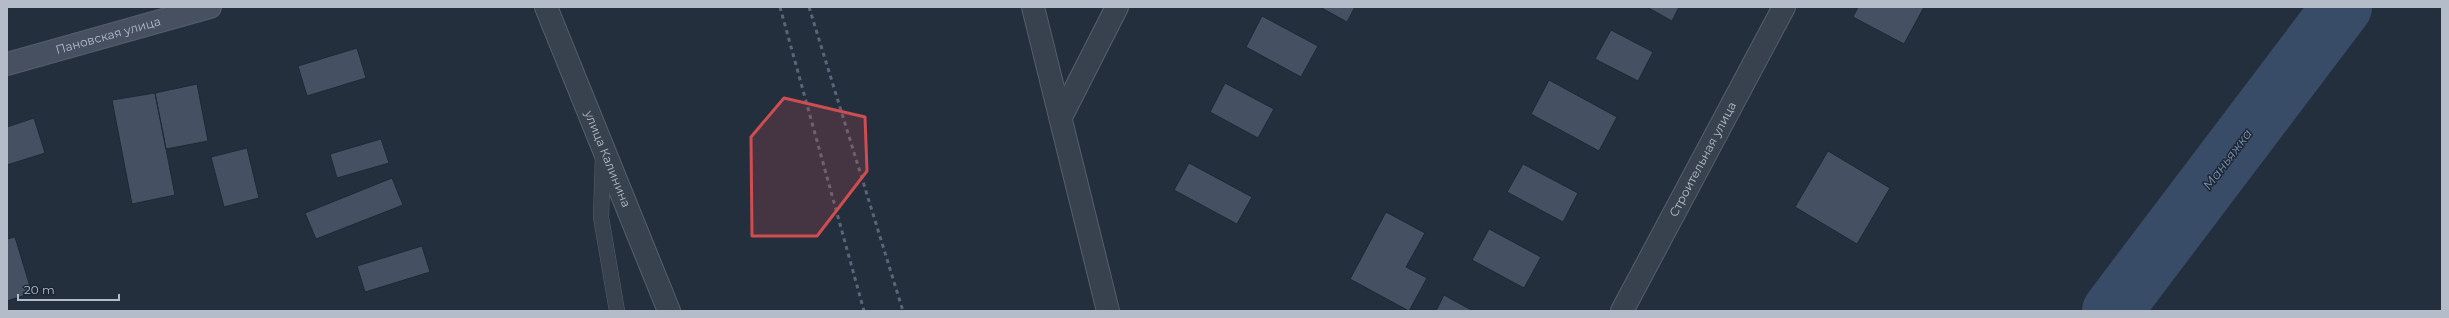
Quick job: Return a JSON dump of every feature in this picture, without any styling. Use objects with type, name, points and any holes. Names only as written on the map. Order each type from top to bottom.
[{"type":"main road","name":"Пановская улица","points":[[7,64],[210,7]]},
{"type":"street","name":"улица Калинина","points":[[546,7],[670,311]]},
{"type":"street","points":[[1034,7],[1108,311]]},
{"type":"street","points":[[1061,117],[1116,7]]},
{"type":"street","name":"Строительная улица","points":[[1622,311],[1784,7]]},
{"type":"lane","points":[[603,148],[601,217],[617,311]]},
{"type":"highlighted area","points":[[784,98],[865,117],[867,171],[817,236],[752,236],[751,137]]},
{"type":"building","points":[[1320,7],[1355,7],[1347,22]]},
{"type":"building","points":[[1647,7],[1679,7],[1672,21]]},
{"type":"building","points":[[1858,7],[1924,7],[1904,44],[1853,17]]},
{"type":"building","points":[[1262,16],[1318,46],[1301,77],[1246,47]]},
{"type":"building","points":[[1611,30],[1653,52],[1638,81],[1595,59]]},
{"type":"building","points":[[357,48],[366,78],[307,96],[298,66]]},
{"type":"building","points":[[1549,80],[1617,117],[1599,151],[1531,114]]},
{"type":"building","points":[[1225,83],[1274,109],[1258,138],[1210,112]]},
{"type":"building","points":[[197,84],[208,141],[166,149],[155,93]]},
{"type":"building","points":[[155,93],[175,195],[132,204],[112,100]]},
{"type":"building","points":[[34,118],[45,153],[7,165],[7,127]]},
{"type":"building","points":[[381,139],[389,163],[337,178],[330,154]]},
{"type":"building","points":[[247,148],[259,198],[224,207],[211,157]]},
{"type":"building","points":[[1828,151],[1890,188],[1857,244],[1795,207]]},
{"type":"building","points":[[1189,163],[1252,197],[1237,224],[1174,190]]},
{"type":"building","points":[[1523,164],[1578,193],[1563,222],[1507,192]]},
{"type":"building","points":[[392,178],[403,205],[316,239],[305,213]]},
{"type":"building","points":[[1386,212],[1425,233],[1406,267],[1427,278],[1409,311],[1350,279]]},
{"type":"building","points":[[1489,229],[1541,257],[1524,288],[1472,260]]},
{"type":"building","points":[[15,237],[32,293],[7,301],[7,239]]},
{"type":"building","points":[[422,246],[430,272],[365,292],[357,266]]},
{"type":"building","points":[[1444,295],[1473,311],[1436,311]]},
{"type":"waterway","name":"Маньяжка","points":[[2112,311],[2342,7]]},
{"type":"railway","points":[[780,7],[864,311]]},
{"type":"railway","points":[[809,7],[903,311]]}]
